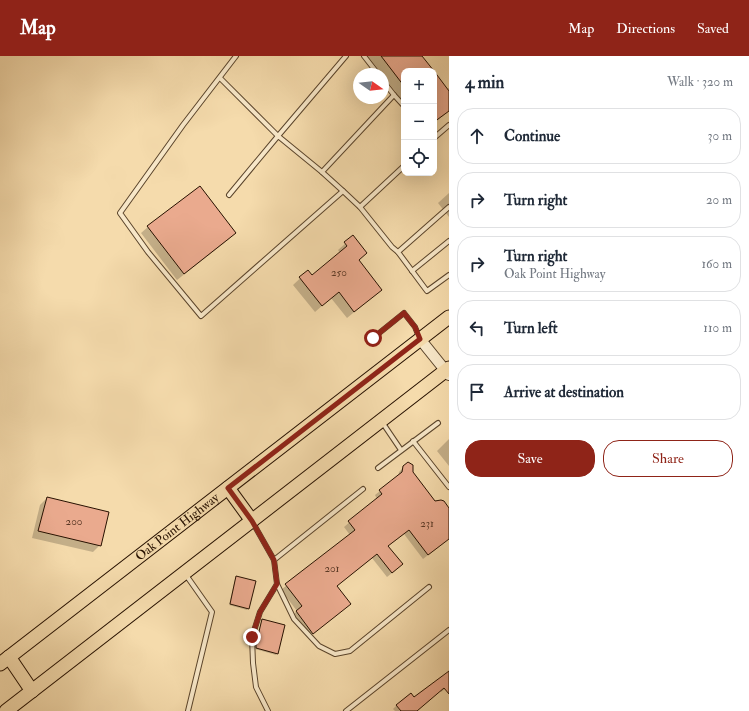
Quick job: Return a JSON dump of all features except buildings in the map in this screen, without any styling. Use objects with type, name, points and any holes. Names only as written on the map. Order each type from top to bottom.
[{"type":"main road","name":"Oak Point Highway","points":[[4,661],[449,317]]},
{"type":"main road","points":[[6,711],[381,420],[448,371]]},
{"type":"main road","points":[[228,488],[252,521]]},
{"type":"main road","points":[[4,661],[32,691]]},
{"type":"street","points":[[420,339],[448,371]]},
{"type":"lane","points":[[236,56],[183,125],[120,213],[148,252],[201,316],[343,191]]},
{"type":"lane","points":[[229,195],[346,56]]},
{"type":"lane","points":[[364,56],[373,68]]},
{"type":"lane","points":[[220,78],[278,136],[322,172],[360,207],[392,247],[398,252],[427,291],[449,275]]},
{"type":"lane","points":[[389,89],[402,104]]},
{"type":"lane","points":[[322,172],[394,95]]},
{"type":"lane","points":[[437,135],[449,125]]},
{"type":"lane","points":[[360,207],[401,169]]},
{"type":"lane","points":[[398,252],[449,207]]},
{"type":"lane","points":[[412,271],[449,241]]},
{"type":"lane","points":[[373,338],[404,313],[415,327],[420,339]]},
{"type":"lane","points":[[381,420],[401,450]]},
{"type":"lane","points":[[378,468],[438,423]]},
{"type":"lane","points":[[413,441],[449,487]]},
{"type":"lane","points":[[274,560],[363,489]]},
{"type":"lane","points":[[252,521],[274,560],[277,584],[294,619],[318,646],[335,654],[350,651],[429,587]]},
{"type":"lane","points":[[185,572],[212,612],[188,711]]},
{"type":"lane","points":[[268,711],[256,687],[252,637],[260,612],[277,584]]},
{"type":"lane","points":[[346,711],[449,630]]},
{"type":"route","points":[[252,637],[260,612],[277,584],[274,560],[252,521],[228,488],[420,339],[415,327],[404,313],[373,338]]}]
